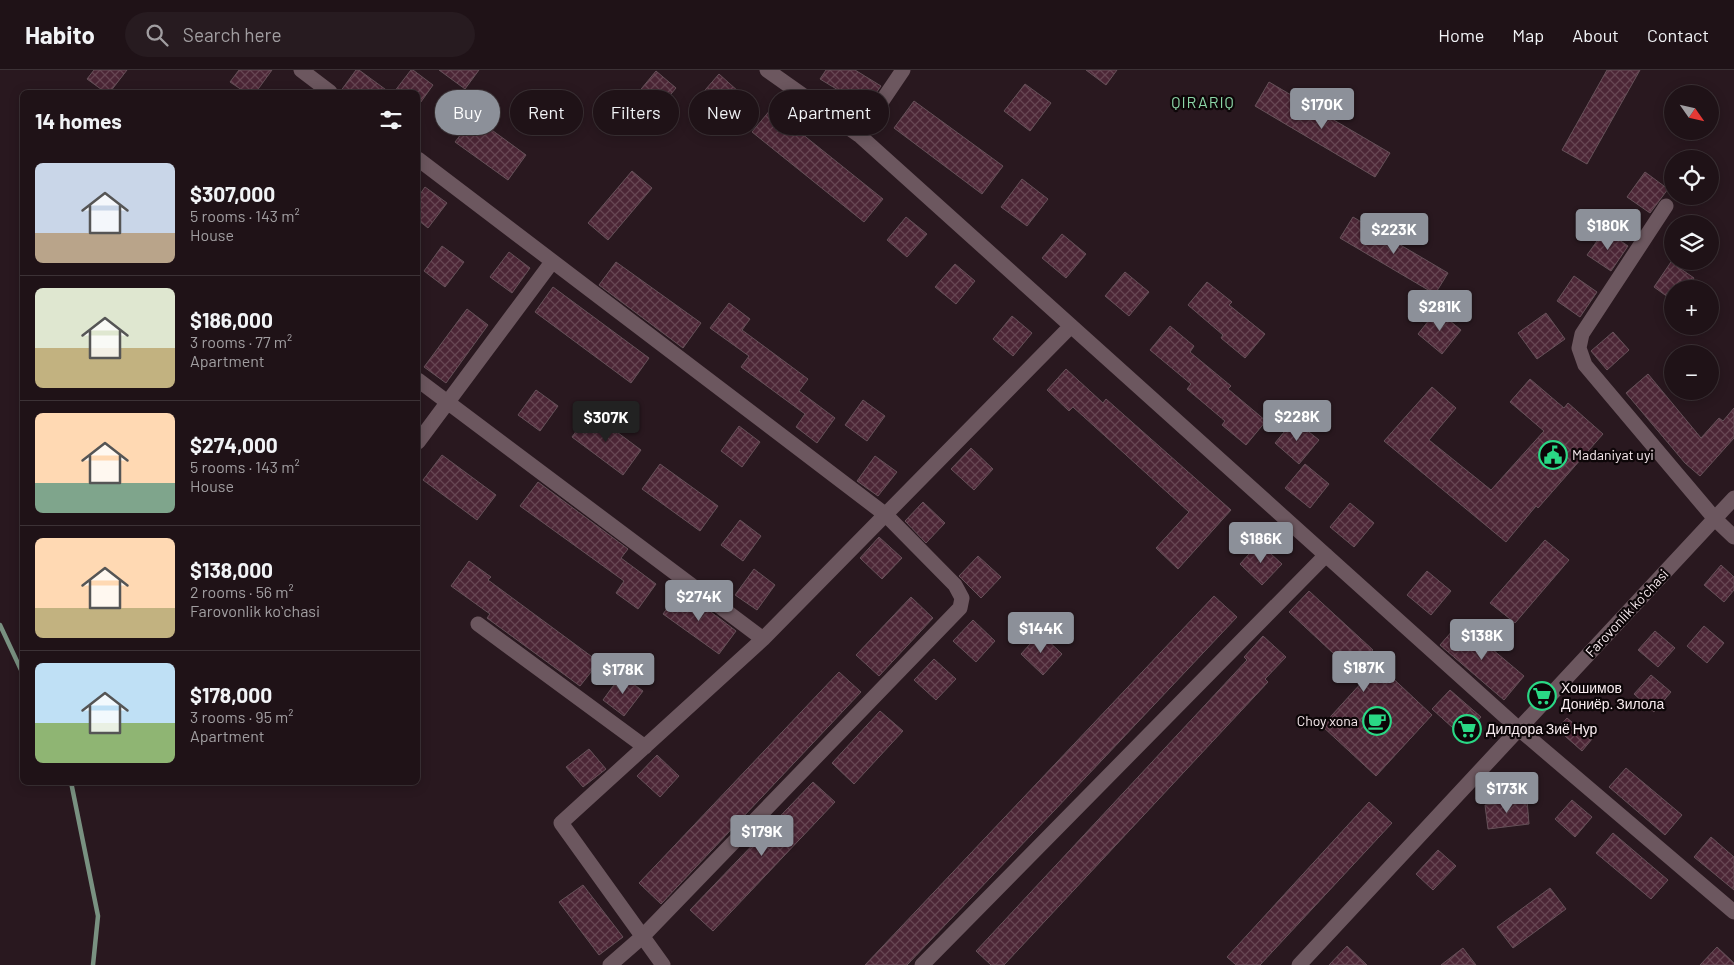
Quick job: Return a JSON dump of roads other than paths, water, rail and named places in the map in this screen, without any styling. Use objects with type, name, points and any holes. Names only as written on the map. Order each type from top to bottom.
[{"type":"street","points":[[301,70],[327,90]]},
{"type":"street","points":[[767,70],[859,136],[1520,729],[1734,912]]},
{"type":"street","points":[[859,136],[903,70]]},
{"type":"street","points":[[420,161],[886,515],[956,585],[962,598],[960,608],[642,937],[610,965]]},
{"type":"street","points":[[1666,206],[1582,334],[1579,348],[1585,365],[1715,519],[1734,537]]},
{"type":"street","points":[[420,439],[552,262]]},
{"type":"street","points":[[663,965],[560,823],[763,639],[1071,326]]},
{"type":"street","points":[[420,382],[763,639]]},
{"type":"street","name":"Farovonlik koʻchasi","points":[[1299,965],[1734,498]]},
{"type":"street","points":[[922,965],[1326,556]]},
{"type":"street","points":[[478,624],[645,747]]},
{"type":"waterway","points":[[0,625],[20,668]]},
{"type":"waterway","points":[[72,785],[98,916],[93,965]]},
{"type":"place","name":"Madaniyat uyi","points":[[1553,455]]},
{"type":"place","name":"Хошимов Дониёр. Зилола","points":[[1542,696]]},
{"type":"place","name":"Choy xona","points":[[1377,721]]},
{"type":"place","name":"Дилдора Зиё Нур","points":[[1467,729]]},
{"type":"district","name":"QIRARIQ","points":[[1203,102]]}]
